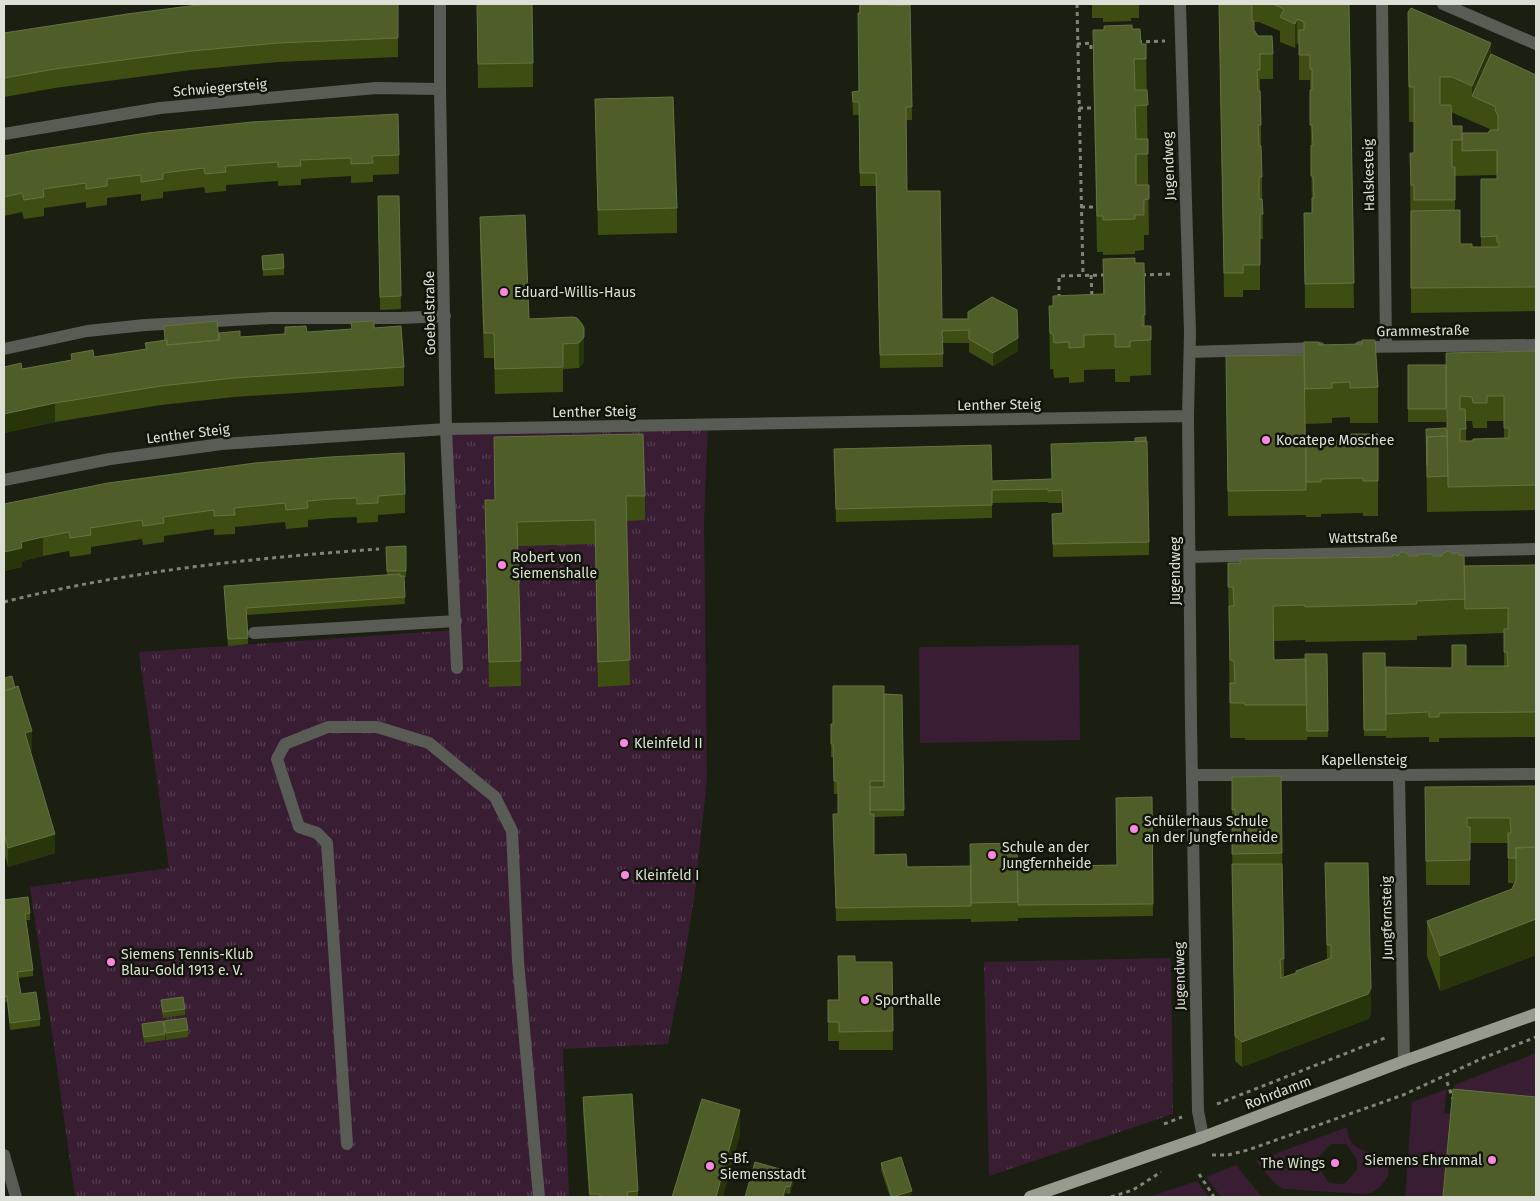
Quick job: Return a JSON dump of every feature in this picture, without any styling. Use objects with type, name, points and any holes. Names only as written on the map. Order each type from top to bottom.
[{"type":"main road","name":"Rohrdamm","points":[[1030,1197],[1203,1137],[1404,1061],[1536,1014]]},
{"type":"street","name":"Goebelstraße","points":[[440,4],[446,429],[458,668]]},
{"type":"street","name":"Jugendweg","points":[[1180,4],[1190,352],[1188,416],[1198,1112],[1203,1137]]},
{"type":"street","name":"Halskesteig","points":[[1382,4],[1386,346]]},
{"type":"street","points":[[1443,4],[1536,44]]},
{"type":"street","name":"Schwiegersteig","points":[[4,134],[160,108],[376,88],[440,89]]},
{"type":"street","points":[[4,349],[87,331],[146,325],[272,318],[445,316]]},
{"type":"street","name":"Grammestraße","points":[[1190,352],[1386,346],[1536,345]]},
{"type":"street","name":"Lenther Steig","points":[[4,480],[110,459],[222,444],[446,429],[1188,416]]},
{"type":"street","name":"Wattstraße","points":[[1190,557],[1536,549]]},
{"type":"street","points":[[254,634],[456,621]]},
{"type":"street","points":[[347,1144],[327,843],[317,833],[299,827],[277,759],[284,744],[328,727],[377,728],[430,743],[495,797],[512,831],[518,962],[539,1197]]},
{"type":"street","name":"Kapellensteig","points":[[1192,775],[1536,774]]},
{"type":"street","name":"Jungfernsteig","points":[[1399,775],[1404,1061]]},
{"type":"street","points":[[4,1155],[16,1197]]},
{"type":"path","points":[[1077,4],[1083,276]]},
{"type":"path","points":[[1131,42],[1181,40]]},
{"type":"path","points":[[1078,44],[1091,43],[1091,50],[1098,49]]},
{"type":"path","points":[[1079,108],[1094,108]]},
{"type":"path","points":[[1081,208],[1096,207]]},
{"type":"path","points":[[1139,274],[1188,274]]},
{"type":"path","points":[[1091,275],[1092,302]]},
{"type":"path","points":[[1059,302],[1059,276],[1110,275]]},
{"type":"path","points":[[4,602],[44,592],[170,570],[304,554],[379,549]]},
{"type":"path","points":[[1209,1108],[1392,1035]]},
{"type":"path","points":[[1207,1155],[1228,1155],[1248,1150],[1403,1095],[1483,1058],[1536,1037]]},
{"type":"path","points":[[1447,1082],[1453,1100]]},
{"type":"path","points":[[1164,1124],[1187,1116]]},
{"type":"path","points":[[1111,1197],[1133,1190],[1168,1169]]},
{"type":"path","points":[[1199,1174],[1214,1197]]},
{"type":"green space","points":[[708,425],[704,521],[707,780],[694,899],[684,962],[668,1044],[563,1049],[569,1197],[75,1197],[30,887],[169,868],[139,652],[456,630],[446,429]]},
{"type":"green space","points":[[1079,645],[1080,740],[920,743],[919,647]]},
{"type":"green space","points":[[1171,958],[1173,1114],[989,1176],[984,962]]},
{"type":"green space","points":[[1536,1053],[1536,1102],[1460,1102],[1454,1085]]},
{"type":"green space","points":[[1447,1089],[1444,1113],[1453,1114],[1445,1197],[1405,1197],[1412,1102]]},
{"type":"green space","points":[[1347,1127],[1350,1140],[1358,1148],[1382,1155],[1389,1163],[1388,1176],[1380,1187],[1371,1193],[1364,1194],[1284,1189],[1272,1181],[1256,1161]],"holes":[[[1331,1144],[1346,1144],[1357,1159],[1357,1170],[1344,1184],[1329,1183],[1319,1168],[1319,1157]]]},
{"type":"green space","points":[[1236,1165],[1262,1197],[1221,1197],[1206,1177]]},
{"type":"green space","points":[[1197,1181],[1209,1197],[1148,1197]]},
{"type":"building","points":[[220,4],[398,4],[398,38],[278,43],[191,51],[55,69],[4,78],[4,33],[127,14]]},
{"type":"building","points":[[477,4],[532,4],[533,63],[478,64]]},
{"type":"building","points":[[860,4],[910,5],[912,107],[906,107],[907,191],[940,191],[942,319],[968,319],[968,312],[992,297],[1017,310],[1018,338],[993,353],[969,339],[969,330],[942,331],[943,354],[880,355],[876,173],[860,173],[859,102],[853,102],[852,92],[859,91],[858,13],[860,13]]},
{"type":"building","points":[[1219,4],[1252,4],[1254,30],[1258,36],[1272,36],[1273,54],[1260,54],[1260,70],[1257,70],[1258,91],[1260,91],[1261,125],[1258,125],[1262,177],[1259,177],[1259,199],[1262,199],[1263,214],[1260,214],[1260,265],[1243,265],[1243,273],[1224,273]]},
{"type":"building","points":[[1273,4],[1349,4],[1354,283],[1305,284],[1304,213],[1312,213],[1312,198],[1314,198],[1313,176],[1311,176],[1312,125],[1310,125],[1312,69],[1310,69],[1310,55],[1299,55],[1299,30],[1304,30],[1304,22],[1297,19],[1295,24],[1280,17],[1284,9]]},
{"type":"building","points":[[1411,8],[1491,43],[1472,86],[1452,77],[1440,77],[1440,105],[1451,105],[1452,126],[1462,126],[1462,140],[1452,140],[1452,167],[1455,167],[1455,200],[1414,200],[1414,185],[1411,185],[1410,153],[1414,153],[1414,87],[1409,87],[1408,12]]},
{"type":"building","points":[[1132,25],[1132,29],[1140,29],[1141,44],[1146,44],[1146,59],[1134,59],[1135,90],[1147,90],[1148,105],[1135,106],[1136,139],[1148,139],[1148,154],[1136,154],[1136,185],[1149,185],[1149,199],[1144,200],[1144,215],[1135,215],[1135,219],[1103,220],[1103,216],[1097,216],[1093,30],[1104,30],[1104,26]]},
{"type":"building","points":[[1491,54],[1536,75],[1536,287],[1411,288],[1411,211],[1460,210],[1460,244],[1472,244],[1472,247],[1499,247],[1497,236],[1481,237],[1481,179],[1497,179],[1497,150],[1462,151],[1462,133],[1488,133],[1490,130],[1498,130],[1496,107],[1472,96]]},
{"type":"building","points":[[673,97],[677,208],[598,210],[595,99]]},
{"type":"building","points":[[398,114],[399,155],[372,156],[373,163],[351,164],[351,158],[300,160],[301,166],[278,167],[278,162],[225,166],[226,172],[205,174],[204,168],[163,173],[163,179],[141,182],[141,175],[107,179],[107,186],[86,189],[86,183],[43,189],[44,197],[24,200],[22,193],[4,197],[4,156],[147,133],[252,122]]},
{"type":"building","points":[[378,196],[399,196],[401,296],[380,297]]},
{"type":"building","name":"Eduard-Willis-Haus","points":[[525,215],[529,319],[577,318],[584,328],[584,337],[579,343],[563,344],[563,367],[495,369],[494,333],[484,333],[480,217]]},
{"type":"building","points":[[283,254],[284,268],[263,270],[262,256]]},
{"type":"building","points":[[1135,258],[1135,263],[1144,263],[1145,315],[1143,315],[1143,326],[1151,326],[1151,340],[1130,341],[1130,347],[1115,347],[1115,334],[1084,335],[1084,347],[1069,348],[1069,342],[1054,343],[1053,334],[1050,333],[1049,306],[1053,306],[1053,296],[1104,294],[1103,259]]},
{"type":"building","points":[[217,321],[219,340],[167,345],[164,326]]},
{"type":"building","points":[[374,321],[374,328],[401,326],[404,367],[234,378],[161,386],[55,403],[4,414],[4,367],[21,363],[22,369],[72,360],[71,354],[93,350],[94,357],[147,349],[145,343],[167,340],[167,345],[220,340],[219,333],[240,331],[240,337],[285,334],[285,327],[306,326],[307,332],[352,329],[351,322]]},
{"type":"building","points":[[1362,340],[1375,340],[1378,387],[1350,388],[1350,382],[1332,383],[1332,388],[1305,389],[1304,342],[1319,342],[1319,345],[1362,344]]},
{"type":"building","points":[[1536,351],[1536,485],[1448,487],[1446,353]],"holes":[[[1460,396],[1472,397],[1473,403],[1487,403],[1487,396],[1504,396],[1504,428],[1509,428],[1509,438],[1460,441],[1460,429],[1466,429],[1465,409],[1460,409]]]},
{"type":"building","name":"Kocatepe Moschee","points":[[1304,355],[1306,490],[1228,491],[1226,356]]},
{"type":"building","points":[[1408,365],[1446,365],[1446,409],[1408,409]]},
{"type":"building","points":[[1446,428],[1447,436],[1427,437],[1427,465],[1426,429]]},
{"type":"building","name":"Robert von Siemenshalle","points":[[643,434],[645,496],[626,496],[630,660],[598,662],[595,520],[517,522],[521,661],[489,662],[485,500],[495,500],[494,437]]},
{"type":"building","points":[[1351,434],[1378,434],[1378,481],[1363,481],[1363,478],[1321,479],[1321,482],[1306,482],[1306,441],[1351,440]]},
{"type":"building","points":[[1447,436],[1448,476],[1427,477],[1427,437]]},
{"type":"building","points":[[1146,437],[1146,441],[1135,442],[1135,438]]},
{"type":"building","points":[[1147,441],[1149,542],[1053,544],[1052,514],[1063,513],[1062,490],[992,490],[992,505],[836,509],[834,449],[991,445],[992,481],[1052,479],[1051,444]]},
{"type":"building","points":[[404,453],[405,494],[378,496],[378,503],[357,504],[357,498],[332,499],[307,501],[308,508],[286,510],[285,503],[234,508],[235,515],[214,516],[214,510],[163,517],[164,523],[143,526],[142,520],[90,528],[91,535],[70,538],[69,532],[43,537],[21,542],[22,548],[4,552],[4,504],[108,483],[255,463]]},
{"type":"building","points":[[406,546],[406,571],[387,571],[386,547]]},
{"type":"building","points":[[1449,551],[1453,554],[1458,552],[1459,555],[1464,555],[1465,599],[1416,601],[1417,604],[1273,606],[1274,660],[1306,659],[1307,705],[1245,705],[1245,703],[1230,703],[1230,683],[1235,683],[1234,661],[1230,660],[1229,606],[1234,606],[1233,587],[1228,587],[1228,563],[1240,563],[1240,559],[1392,557],[1393,554],[1398,556],[1401,552],[1409,556],[1432,554],[1433,556],[1442,556],[1443,553]]},
{"type":"building","points":[[1536,565],[1536,712],[1439,713],[1439,717],[1429,717],[1429,712],[1386,714],[1386,667],[1452,668],[1452,645],[1466,645],[1466,666],[1508,666],[1507,652],[1504,652],[1504,629],[1508,629],[1508,608],[1465,609],[1464,566]]},
{"type":"building","points":[[400,574],[400,576],[404,576],[405,597],[246,608],[248,638],[228,639],[224,586]]},
{"type":"building","points":[[1363,653],[1385,653],[1386,730],[1364,730]]},
{"type":"building","points":[[1305,654],[1327,654],[1328,731],[1307,731]]},
{"type":"building","points":[[12,676],[15,688],[4,691],[4,678]]},
{"type":"building","points":[[18,686],[32,731],[25,733],[55,834],[8,848],[4,833],[4,691]]},
{"type":"building","points":[[833,686],[884,686],[884,781],[870,781],[870,814],[874,814],[874,855],[906,854],[907,867],[971,866],[971,906],[836,908],[833,814],[838,814],[838,781],[834,781],[833,744],[831,744]]},
{"type":"building","points":[[884,694],[902,695],[904,810],[870,810],[870,787],[884,787]]},
{"type":"building","points":[[1281,776],[1282,853],[1232,854],[1232,823],[1236,823],[1235,809],[1232,810],[1232,777]]},
{"type":"building","points":[[1536,786],[1536,847],[1516,848],[1516,858],[1508,858],[1508,833],[1511,833],[1510,818],[1467,818],[1467,827],[1470,827],[1470,860],[1426,861],[1425,787]]},
{"type":"building","points":[[1152,797],[1153,904],[1018,905],[1017,867],[1117,865],[1116,798]]},
{"type":"building","points":[[1017,843],[1018,902],[971,903],[970,844]]},
{"type":"building","points":[[1536,847],[1536,919],[1440,956],[1427,921],[1512,889],[1516,880],[1516,848]]},
{"type":"building","points":[[1325,863],[1368,863],[1371,988],[1368,994],[1242,1042],[1235,1036],[1232,864],[1282,864],[1284,959],[1280,959],[1281,978],[1331,958],[1331,945],[1327,945]]},
{"type":"building","points":[[28,897],[30,913],[25,914],[33,970],[17,972],[21,994],[36,992],[40,1019],[10,1023],[7,996],[4,997],[4,900]]},
{"type":"building","name":"Sporthalle","points":[[838,956],[855,956],[855,962],[892,962],[893,1031],[839,1032],[839,1022],[828,1022],[828,1000],[839,1000]]},
{"type":"building","points":[[183,997],[185,1009],[163,1012],[161,1000]]},
{"type":"building","points":[[186,1018],[188,1030],[166,1033],[164,1021]]},
{"type":"building","points":[[163,1021],[165,1034],[144,1037],[142,1024]]},
{"type":"building","name":"Siemens Ehrenmal","points":[[1453,1089],[1536,1097],[1536,1197],[1443,1196]]},
{"type":"building","points":[[632,1094],[638,1191],[627,1192],[628,1197],[600,1197],[600,1194],[590,1194],[583,1097]]},
{"type":"building","name":"S-Bf. Siemensstadt","points":[[702,1099],[740,1110],[716,1197],[672,1197]]},
{"type":"building","points":[[901,1157],[912,1191],[892,1197],[881,1163]]},
{"type":"building","points":[[755,1162],[794,1173],[790,1187],[786,1186],[783,1197],[745,1197]]},
{"type":"place","name":"Eduard-Willis-Haus","points":[[504,292]]},
{"type":"place","name":"Kocatepe Moschee","points":[[1266,440]]},
{"type":"place","name":"Robert von Siemenshalle","points":[[502,565]]},
{"type":"place","name":"Kleinfeld II","points":[[624,743]]},
{"type":"place","name":"Schülerhaus Schule an der Jungfernheide","points":[[1134,829]]},
{"type":"place","name":"Schule an der Jungfernheide","points":[[992,855]]},
{"type":"place","name":"Kleinfeld I","points":[[625,875]]},
{"type":"place","name":"Siemens Tennis-Klub Blau-Gold 1913 e. V.","points":[[111,962]]},
{"type":"place","name":"Sporthalle","points":[[865,1000]]},
{"type":"place","name":"Siemens Ehrenmal","points":[[1492,1160]]},
{"type":"place","name":"The Wings","points":[[1335,1163]]},
{"type":"place","name":"S-Bf. Siemensstadt","points":[[710,1166]]}]
